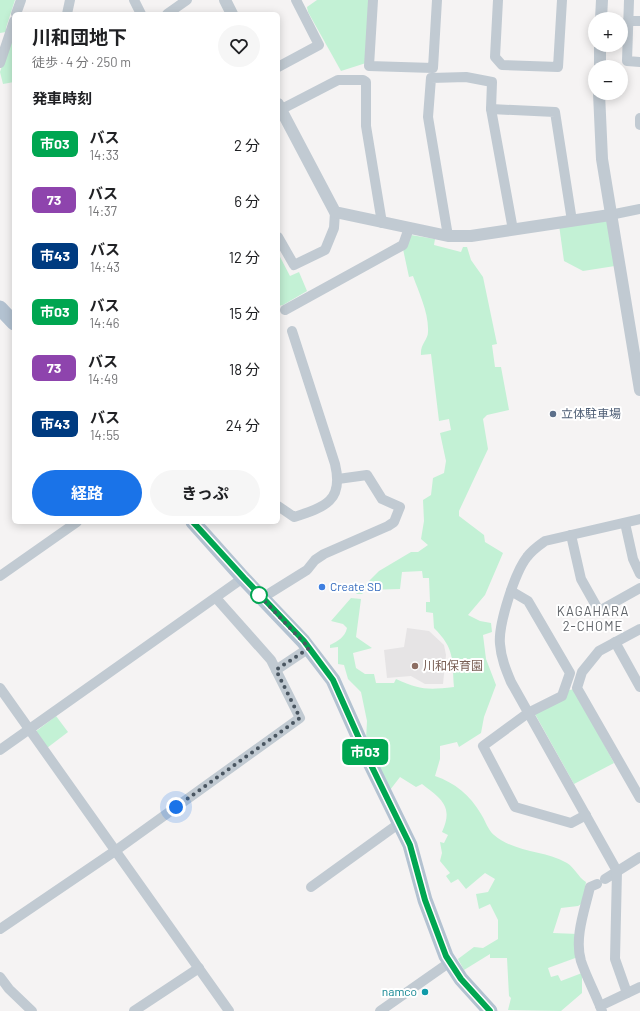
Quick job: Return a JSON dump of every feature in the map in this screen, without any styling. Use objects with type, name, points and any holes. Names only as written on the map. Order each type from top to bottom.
[{"type":"main road","points":[[0,308],[12,321]]},
{"type":"main road","points":[[195,524],[309,648],[320,661],[341,694],[370,763],[410,845],[432,922],[450,962],[461,979],[490,1011]]},
{"type":"street","points":[[17,12],[20,0]]},
{"type":"street","points":[[67,12],[70,0]]},
{"type":"street","points":[[134,0],[140,12]]},
{"type":"street","points":[[171,12],[187,0]]},
{"type":"street","points":[[225,0],[231,12]]},
{"type":"street","points":[[280,66],[319,45],[296,0]]},
{"type":"street","points":[[373,0],[369,66],[433,68],[437,0]]},
{"type":"street","points":[[498,0],[495,57],[502,65],[558,67],[562,0]]},
{"type":"street","points":[[601,12],[602,0]]},
{"type":"street","points":[[629,0],[628,21],[640,21]]},
{"type":"street","points":[[0,63],[12,27]]},
{"type":"street","points":[[627,52],[627,61],[640,62]]},
{"type":"street","points":[[448,236],[428,117],[431,78],[466,77],[492,82],[491,109],[513,230]]},
{"type":"street","points":[[280,108],[338,80],[363,80],[366,82],[366,126],[382,223]]},
{"type":"street","points":[[599,100],[602,159],[640,390]]},
{"type":"street","points":[[491,109],[555,112],[572,221]]},
{"type":"street","points":[[280,110],[335,212],[334,228],[325,250],[294,265],[280,240]]},
{"type":"street","points":[[640,118],[640,125]]},
{"type":"street","points":[[335,212],[448,236],[471,236],[640,209]]},
{"type":"street","points":[[285,310],[403,245],[409,228]]},
{"type":"street","points":[[280,507],[294,516],[313,511],[332,498],[338,479],[292,330]]},
{"type":"street","points":[[262,598],[307,570],[315,560],[324,554],[382,529],[394,522],[400,506],[382,499],[367,475],[338,479]]},
{"type":"street","points":[[627,993],[615,958],[617,871],[528,713],[505,668],[500,644],[502,618],[511,591],[525,558],[534,548],[545,541],[640,519]]},
{"type":"street","points":[[625,523],[633,559],[640,574]]},
{"type":"street","points":[[0,576],[74,524]]},
{"type":"street","points":[[571,535],[581,579],[599,611],[640,588]]},
{"type":"street","points":[[0,750],[244,578]]},
{"type":"street","points":[[511,591],[528,601],[570,673],[562,696],[528,713],[483,746],[515,807],[571,823],[586,815]]},
{"type":"street","points":[[0,929],[115,851],[300,718],[271,660],[216,598]]},
{"type":"street","points":[[640,628],[599,651],[582,672],[578,688],[640,798]]},
{"type":"street","points":[[615,642],[640,687]]},
{"type":"street","points":[[276,670],[309,648]]},
{"type":"street","points":[[0,688],[229,1011]]},
{"type":"street","points":[[311,887],[400,822]]},
{"type":"street","points":[[640,857],[590,887],[583,917],[580,943],[580,960],[601,1009],[640,987]]},
{"type":"street","points":[[380,1011],[450,962]]},
{"type":"street","points":[[134,1011],[199,968]]},
{"type":"street","points":[[0,977],[9,989],[32,1011]]},
{"type":"shaded area","name":"川和保育園","points":[[407,628],[429,631],[444,645],[446,655],[443,684],[425,684],[411,676],[387,678],[384,650],[404,647]]},
{"type":"green space","points":[[0,0],[15,0],[6,32],[0,33]]},
{"type":"green space","points":[[317,0],[371,0],[366,63],[341,71],[308,12],[307,7]]},
{"type":"green space","points":[[12,37],[12,82],[3,84],[0,72]]},
{"type":"green space","points":[[608,218],[615,266],[583,271],[564,261],[559,225]]},
{"type":"green space","points":[[411,235],[435,239],[434,245],[461,252],[463,247],[467,247],[471,260],[483,277],[497,344],[492,345],[495,367],[501,367],[509,410],[487,415],[483,419],[488,449],[459,511],[459,516],[484,535],[485,542],[503,553],[485,595],[468,615],[480,621],[491,623],[492,632],[483,635],[486,659],[496,685],[484,717],[481,733],[459,747],[457,742],[440,746],[440,759],[435,776],[449,782],[467,795],[477,807],[488,828],[502,841],[567,863],[586,882],[583,903],[578,906],[561,908],[553,933],[578,934],[578,957],[548,968],[551,977],[558,975],[561,981],[582,973],[582,993],[561,1011],[508,1010],[511,998],[509,996],[507,958],[490,958],[490,954],[464,970],[458,959],[474,947],[483,948],[498,939],[498,920],[490,904],[479,909],[476,894],[488,892],[495,879],[485,873],[466,889],[458,879],[451,883],[446,876],[450,873],[440,861],[442,853],[440,842],[444,843],[448,835],[442,832],[447,816],[444,804],[435,794],[422,784],[416,787],[400,777],[390,790],[366,740],[367,721],[361,692],[348,679],[344,665],[338,664],[338,647],[330,648],[330,645],[343,636],[347,628],[343,624],[331,621],[351,598],[361,599],[356,637],[372,648],[353,653],[356,668],[365,674],[374,674],[376,683],[394,683],[396,679],[424,688],[437,689],[454,687],[452,662],[449,649],[441,635],[434,628],[433,613],[426,612],[426,602],[430,602],[429,578],[423,578],[422,571],[402,572],[400,589],[366,590],[362,594],[356,594],[379,571],[411,552],[418,552],[428,545],[421,539],[424,521],[423,500],[431,495],[433,478],[444,473],[446,461],[440,433],[451,430],[449,419],[439,421],[431,354],[421,355],[422,348],[428,335],[428,325],[423,303],[413,276],[409,277],[403,249]]},
{"type":"green space","points":[[280,257],[290,276],[299,272],[307,291],[280,306]]},
{"type":"green space","points":[[574,689],[614,763],[574,784],[535,714],[566,691]]},
{"type":"green space","points":[[56,716],[68,732],[47,748],[35,732]]},
{"type":"bus line","name":"市03","points":[[195,524],[284,622],[304,641],[333,680],[341,694],[370,763],[410,845],[432,922],[446,956],[461,979],[490,1011]]},
{"type":"place","name":"立体駐車場","points":[[553,414]]},
{"type":"place","name":"Create SD","points":[[322,587]]},
{"type":"place","name":"川和保育園","points":[[415,666]]},
{"type":"place","name":"namco","points":[[425,992]]},
{"type":"district","name":"KAGAHARA 2-CHOME","points":[[593,618]]},
{"type":"route","points":[[176,807],[300,718],[290,701],[276,670],[309,648],[258,594],[259,595]]}]
